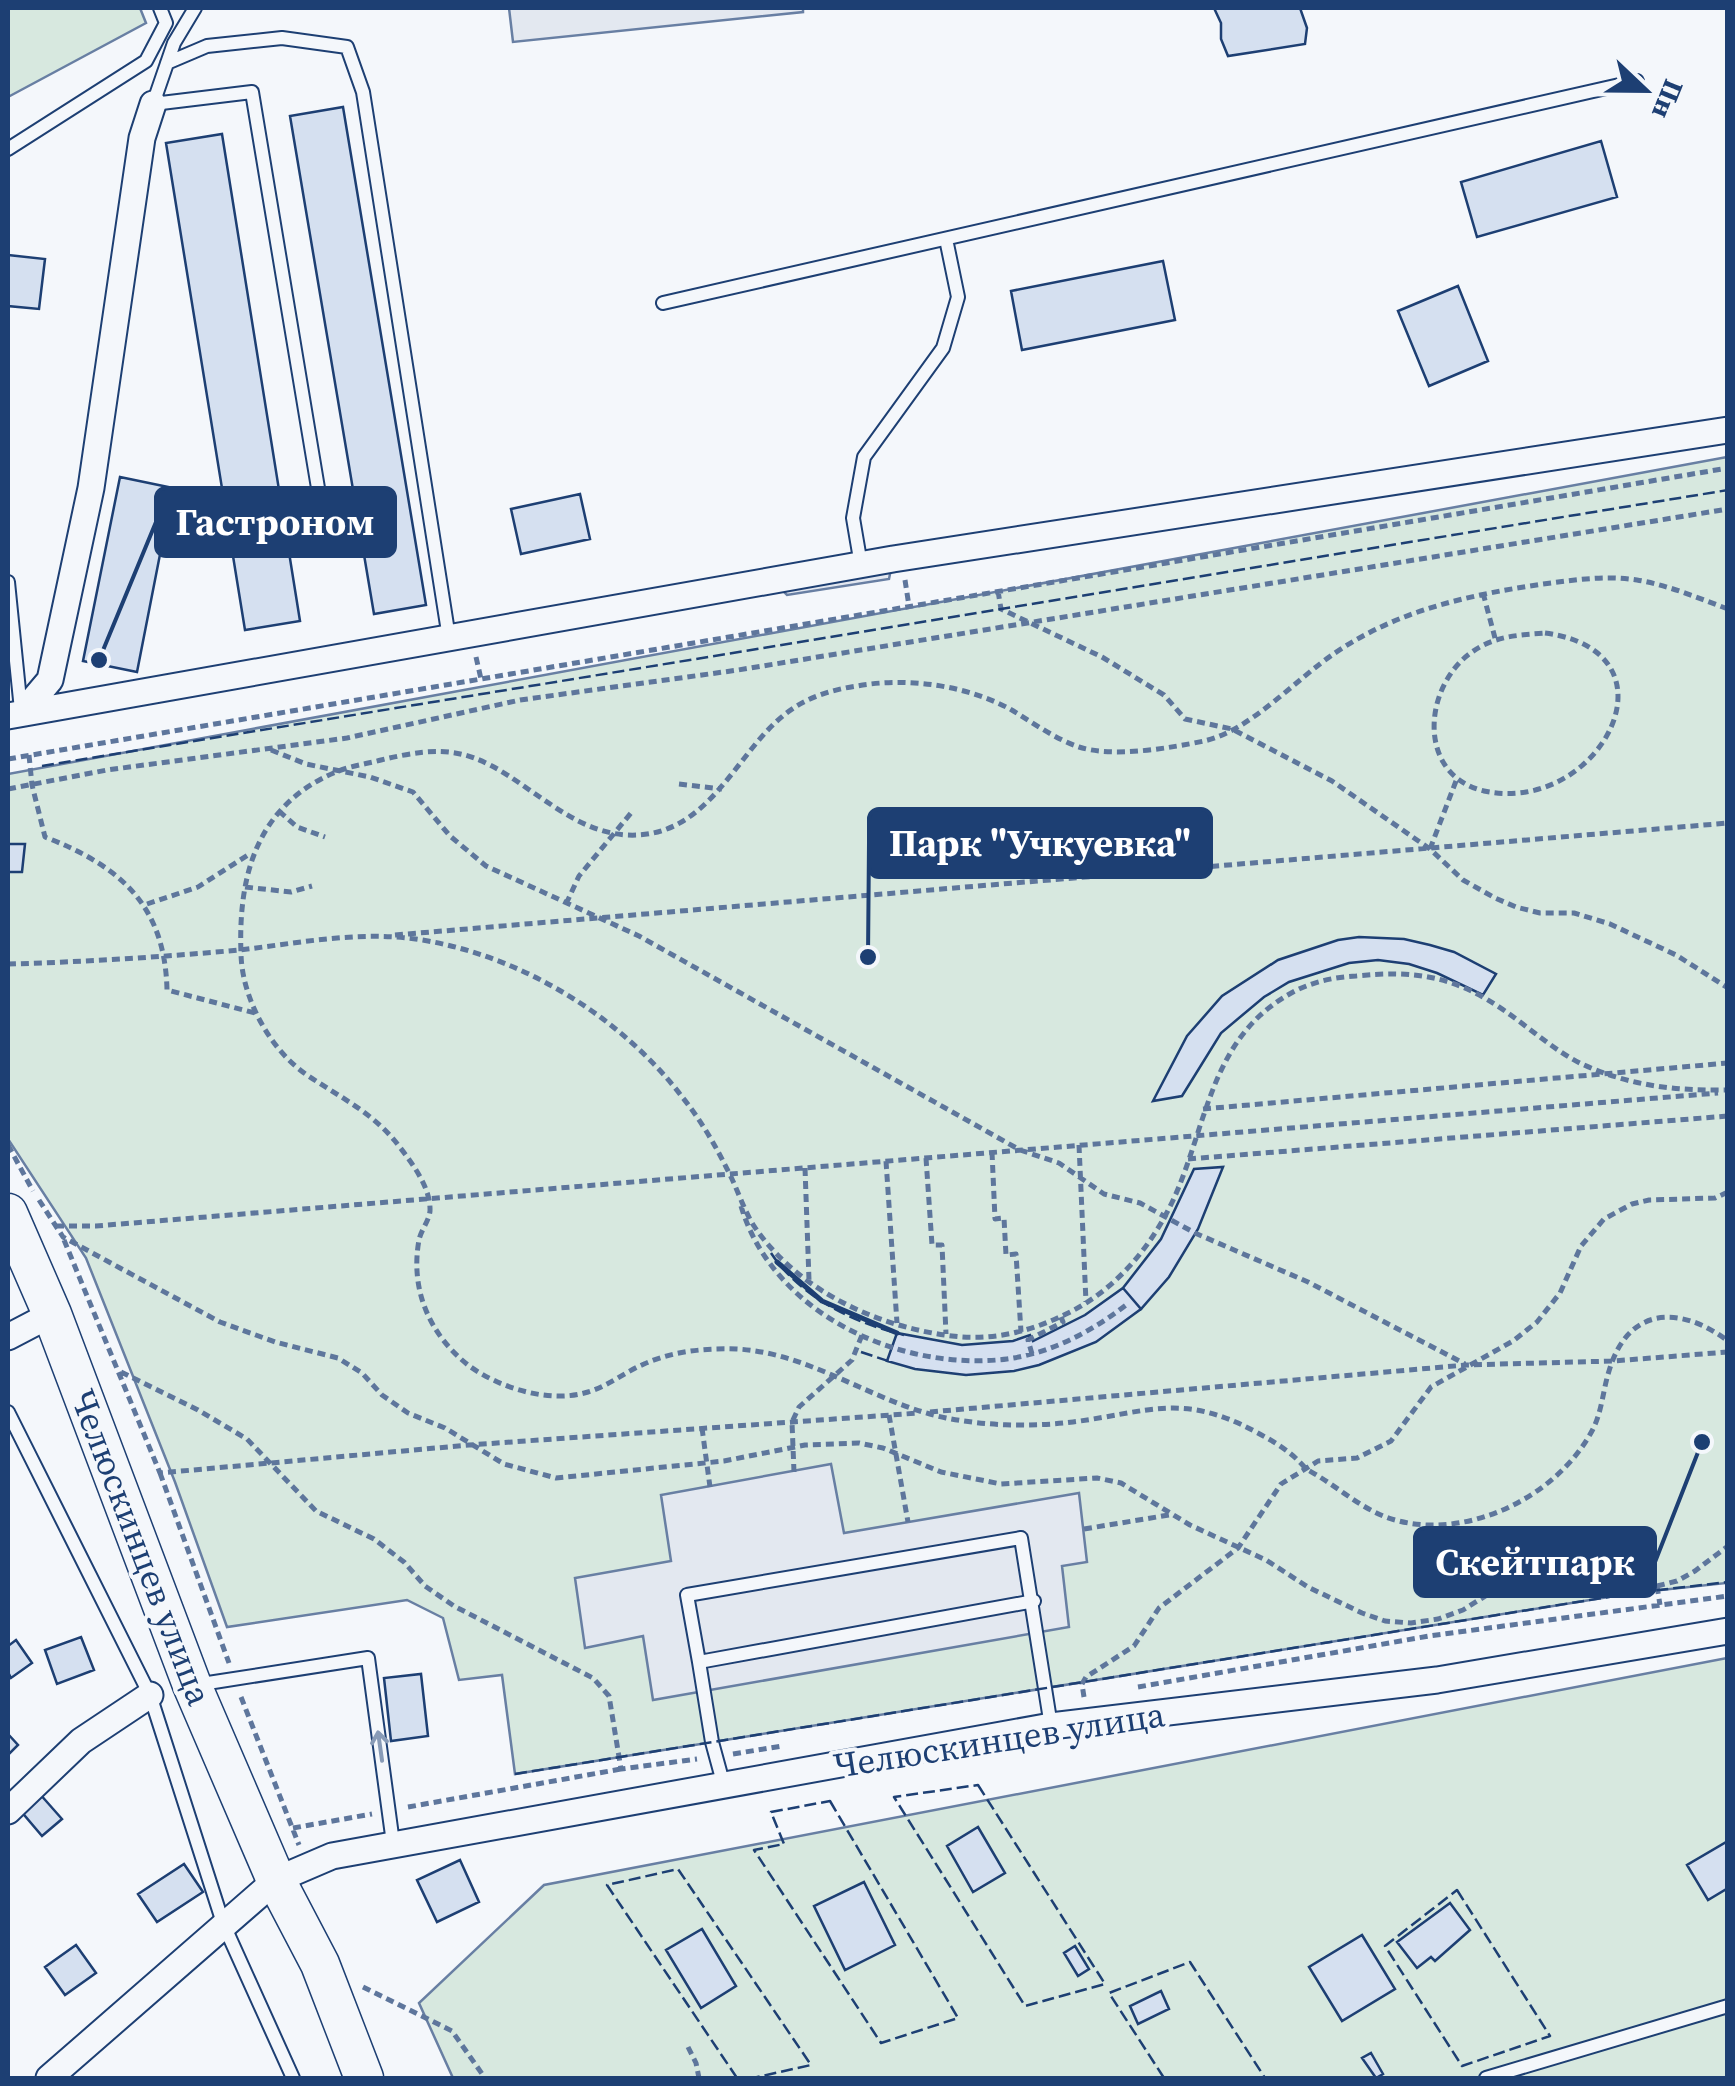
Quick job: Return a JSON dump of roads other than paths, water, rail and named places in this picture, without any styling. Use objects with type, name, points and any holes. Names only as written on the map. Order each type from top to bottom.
[{"type":"main road","name":"Челюскинцев улица","points":[[8,1213],[52,1314],[192,1686],[276,1880],[320,1964],[364,2078]]},
{"type":"street","points":[[15,714],[50,680],[57,651],[92,488],[142,138],[154,104]]},
{"type":"street","points":[[15,714],[861,565],[1728,430]]},
{"type":"street","points":[[8,1337],[52,1314]]},
{"type":"street","name":"Челюскинцев улица","points":[[276,1880],[332,1856],[393,1843],[1051,1726],[1437,1680],[1728,1631]]},
{"type":"street","points":[[8,1811],[81,1740],[150,1695]]},
{"type":"street","points":[[50,2078],[276,1880]]},
{"type":"lane","points":[[8,149],[146,60],[166,23],[160,8]]},
{"type":"lane","points":[[195,8],[174,43],[154,104],[252,92],[319,494]]},
{"type":"lane","points":[[167,64],[207,46],[282,38],[347,47],[363,92],[449,638]]},
{"type":"lane","points":[[664,304],[1637,81]]},
{"type":"lane","points":[[861,565],[853,518],[864,456],[943,348],[958,297],[946,239]]},
{"type":"lane","points":[[8,582],[15,714]]},
{"type":"lane","points":[[8,1412],[150,1695],[224,1923],[293,2078]]},
{"type":"lane","points":[[724,1786],[712,1742],[688,1595],[1021,1538],[1051,1726]]},
{"type":"lane","points":[[699,1662],[1034,1601]]},
{"type":"lane","points":[[192,1686],[368,1658],[393,1843]]},
{"type":"lane","points":[[1486,2078],[1728,2006]]},
{"type":"place","name":"Гастроном","points":[[99,660]]},
{"type":"place","name":"Парк \"Учкуевка\"","points":[[868,957]]},
{"type":"place","name":"Скейтпарк","points":[[1702,1442]]}]
